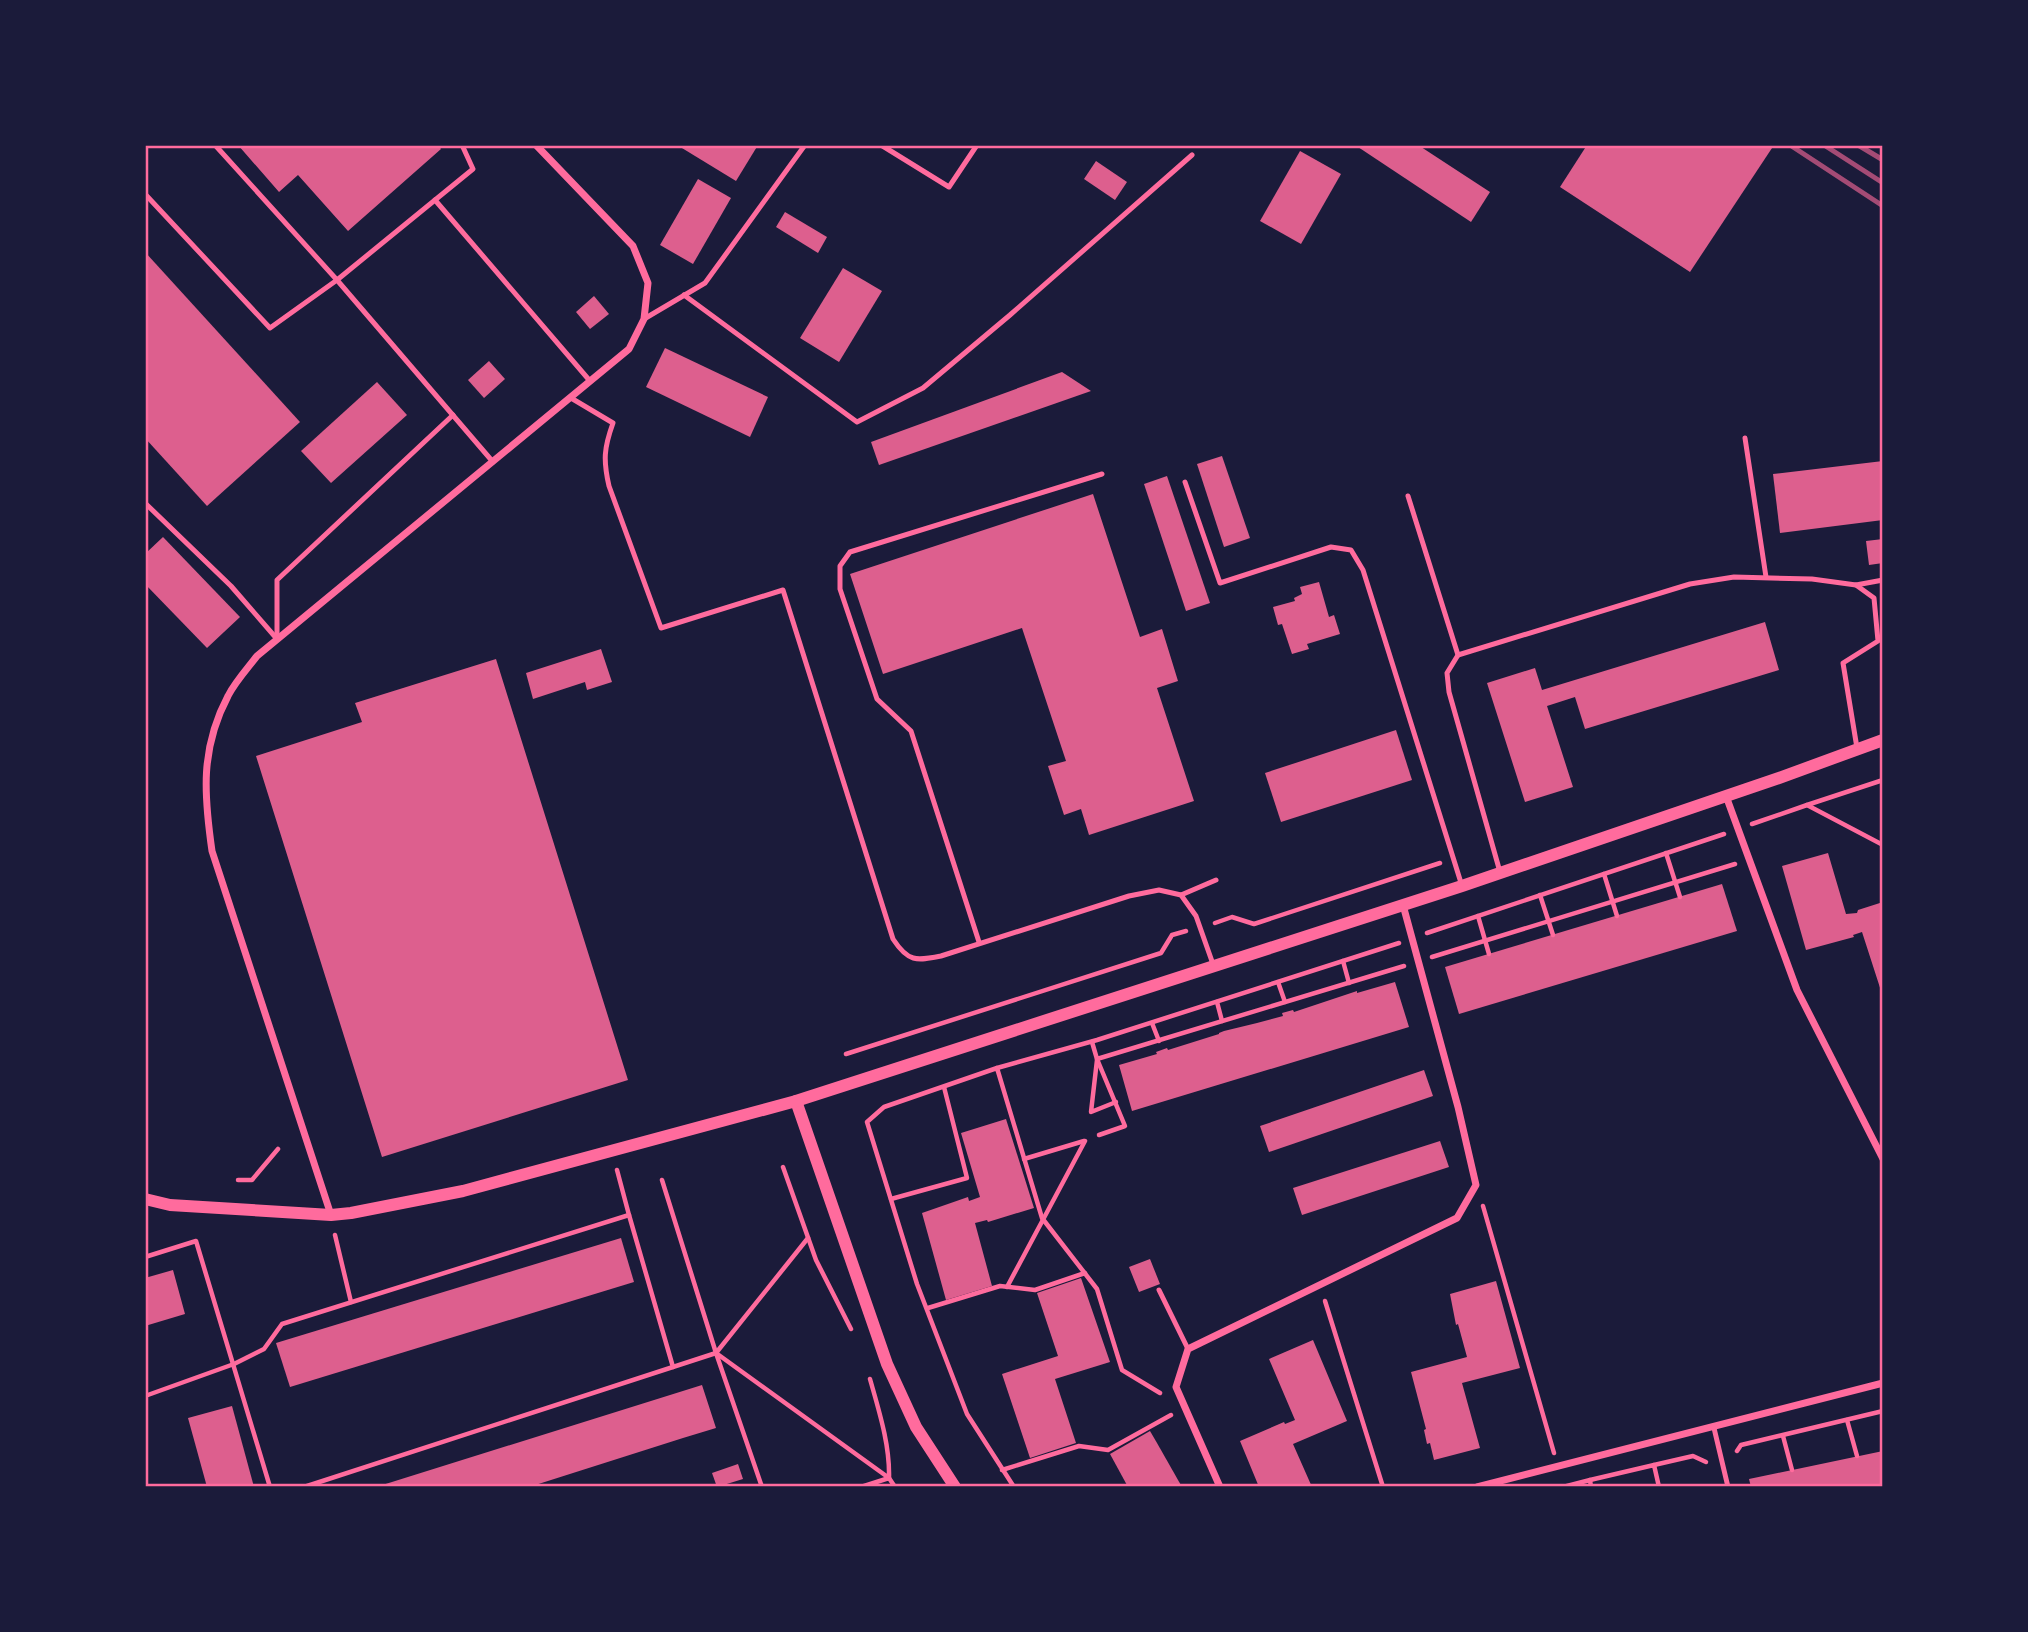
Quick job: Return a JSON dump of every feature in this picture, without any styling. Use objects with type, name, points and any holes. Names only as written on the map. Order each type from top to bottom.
[{"type":"street","points":[[331,1215],[212,851],[205,798],[206,760],[214,726],[229,694],[257,656],[629,349],[643,319],[648,283],[633,246],[536,145]]},
{"type":"street","points":[[145,1199],[170,1205],[331,1215],[463,1191],[796,1101],[1462,886],[1883,740]]},
{"type":"street","points":[[1725,795],[1797,990],[1883,1159]]},
{"type":"street","points":[[1220,1487],[1176,1387],[1188,1349],[1457,1218],[1476,1185],[1458,1107],[1403,905]]},
{"type":"street","points":[[796,1101],[887,1364],[916,1427],[956,1487]]},
{"type":"street","points":[[1478,1487],[1883,1383]]},
{"type":"lane","points":[[215,145],[337,280],[493,462]]},
{"type":"lane","points":[[145,194],[270,328],[337,280],[473,169],[462,145]]},
{"type":"lane","points":[[643,319],[705,283],[805,145]]},
{"type":"lane","points":[[881,145],[949,187],[977,145]]},
{"type":"lane","points":[[684,295],[857,422],[923,388],[1192,155]]},
{"type":"lane","points":[[435,200],[590,381]]},
{"type":"lane","points":[[571,398],[613,423],[605,446],[609,486],[661,628],[783,590],[893,939],[903,954],[919,960],[941,956],[1129,895],[1159,890],[1181,895],[1189,904],[1214,967]]},
{"type":"lane","points":[[277,639],[277,580],[453,415]]},
{"type":"lane","points":[[1745,438],[1766,577]]},
{"type":"lane","points":[[979,943],[911,730],[877,699],[841,589],[840,566],[850,552],[1102,474]]},
{"type":"lane","points":[[1185,482],[1220,583],[1331,547],[1351,550],[1363,570],[1462,886]]},
{"type":"lane","points":[[1408,496],[1458,655]]},
{"type":"lane","points":[[145,503],[231,586],[277,639]]},
{"type":"lane","points":[[1500,872],[1449,692],[1447,673],[1458,655],[1690,584],[1734,577],[1856,585],[1883,580]]},
{"type":"lane","points":[[1856,585],[1874,598],[1878,641],[1843,663],[1858,750]]},
{"type":"lane","points":[[1181,895],[1216,880]]},
{"type":"lane","points":[[1159,1290],[1188,1349]]},
{"type":"lane","points":[[1714,1427],[1728,1487]]},
{"type":"path","points":[[1883,780],[1807,806],[1883,845]]},
{"type":"path","points":[[1666,853],[1680,897]]},
{"type":"path","points":[[846,1054],[1161,953],[1172,935],[1232,917],[1254,924],[1454,859]]},
{"type":"path","points":[[1097,1059],[1749,859]]},
{"type":"path","points":[[1604,874],[1617,916]]},
{"type":"path","points":[[1540,895],[1553,935]]},
{"type":"path","points":[[1478,916],[1489,954]]},
{"type":"path","points":[[1343,961],[1349,983]]},
{"type":"path","points":[[1278,982],[1285,1002]]},
{"type":"path","points":[[1217,1002],[1222,1021]]},
{"type":"path","points":[[1152,1023],[1159,1041]]},
{"type":"path","points":[[1092,1042],[1125,1126],[1099,1135]]},
{"type":"path","points":[[1097,1059],[1091,1112],[1116,1102]]},
{"type":"path","points":[[1014,1487],[967,1415],[917,1284],[867,1122],[884,1107],[997,1068],[1042,1218],[1097,1289],[1122,1370],[1185,1408]]},
{"type":"path","points":[[891,1199],[967,1178],[944,1087]]},
{"type":"path","points":[[1007,1287],[1085,1141],[1024,1159]]},
{"type":"path","points":[[238,1180],[252,1180],[278,1149]]},
{"type":"path","points":[[783,1167],[816,1260],[853,1331]]},
{"type":"path","points":[[662,1180],[716,1353],[762,1487]]},
{"type":"path","points":[[1476,1185],[1558,1468]]},
{"type":"path","points":[[622,1191],[673,1367]]},
{"type":"path","points":[[145,1396],[234,1364],[264,1349],[282,1324],[629,1215]]},
{"type":"path","points":[[304,1487],[716,1353],[808,1238]]},
{"type":"path","points":[[145,1256],[196,1241],[270,1487]]},
{"type":"path","points":[[341,1257],[351,1302]]},
{"type":"path","points":[[928,1308],[1000,1286],[1035,1290],[1084,1273]]},
{"type":"path","points":[[1327,1310],[1383,1487]]},
{"type":"path","points":[[716,1353],[889,1478],[895,1487]]},
{"type":"path","points":[[869,1378],[880,1413],[890,1463],[889,1478]]},
{"type":"path","points":[[1002,1471],[1079,1446],[1108,1450],[1185,1408]]},
{"type":"path","points":[[1563,1487],[1693,1456],[1704,1462],[1734,1455],[1741,1445],[1883,1411]]},
{"type":"path","points":[[1847,1420],[1857,1456]]},
{"type":"path","points":[[1783,1436],[1792,1470]]},
{"type":"path","points":[[1654,1465],[1659,1487]]},
{"type":"path","points":[[861,1487],[889,1478]]},
{"type":"path","points":[[1590,1480],[1591,1487]]},
{"type":"building","points":[[238,145],[438,145],[441,149],[348,231],[298,175],[279,192]]},
{"type":"building","points":[[677,145],[758,145],[736,181]]},
{"type":"building","points":[[1355,145],[1418,145],[1490,192],[1471,222]]},
{"type":"building","points":[[1587,145],[1774,145],[1690,272],[1560,187]]},
{"type":"building","points":[[1300,151],[1341,174],[1301,244],[1260,221]]},
{"type":"building","points":[[1096,161],[1127,182],[1115,200],[1084,179]]},
{"type":"building","points":[[698,179],[731,198],[693,264],[660,245]]},
{"type":"building","points":[[785,212],[827,237],[818,253],[776,227]]},
{"type":"building","points":[[145,252],[300,422],[207,506],[145,438]]},
{"type":"building","points":[[843,268],[882,291],[839,362],[800,338]]},
{"type":"building","points":[[594,296],[609,314],[590,329],[576,312]]},
{"type":"building","points":[[665,348],[768,397],[750,437],[646,387]]},
{"type":"building","points":[[489,361],[505,379],[484,398],[468,380]]},
{"type":"building","points":[[1062,372],[1091,391],[879,465],[871,442]]},
{"type":"building","points":[[377,382],[407,415],[331,483],[301,451]]},
{"type":"building","points":[[1222,456],[1250,538],[1224,547],[1197,464]]},
{"type":"building","points":[[1883,461],[1883,520],[1780,533],[1773,474]]},
{"type":"building","points":[[1167,476],[1210,603],[1186,611],[1144,484]]},
{"type":"building","points":[[1093,494],[1140,637],[1162,629],[1178,681],[1157,688],[1194,801],[1089,835],[1081,809],[1064,815],[1048,766],[1066,761],[1022,628],[883,674],[850,574]]},
{"type":"building","points":[[163,537],[240,617],[207,648],[145,584],[145,554]]},
{"type":"building","points":[[1883,539],[1883,563],[1869,565],[1866,541]]},
{"type":"building","points":[[1319,582],[1329,617],[1334,615],[1340,634],[1307,644],[1309,649],[1292,654],[1282,624],[1278,625],[1273,607],[1295,601],[1294,598],[1302,594],[1300,587]]},
{"type":"building","points":[[1765,622],[1779,670],[1585,729],[1575,697],[1547,706],[1573,787],[1525,802],[1487,683],[1535,668],[1542,690]]},
{"type":"building","points":[[601,649],[612,682],[587,690],[585,682],[533,699],[526,673]]},
{"type":"building","points":[[496,659],[628,1080],[382,1157],[256,756],[362,722],[355,703]]},
{"type":"building","points":[[1396,730],[1412,780],[1281,822],[1265,773]]},
{"type":"building","points":[[1828,853],[1846,914],[1857,913],[1858,910],[1883,902],[1883,997],[1862,932],[1853,935],[1854,937],[1806,950],[1782,866]]},
{"type":"building","points":[[1722,884],[1737,931],[1459,1014],[1445,967]]},
{"type":"building","points":[[1395,982],[1409,1027],[1132,1111],[1119,1065],[1157,1054],[1156,1052],[1167,1048],[1168,1050],[1224,1031],[1283,1016],[1282,1013],[1294,1012],[1357,991]]},
{"type":"building","points":[[1424,1070],[1433,1096],[1269,1152],[1260,1126]]},
{"type":"building","points":[[1006,1119],[1034,1208],[988,1222],[975,1223],[992,1286],[946,1300],[922,1213],[968,1197],[969,1201],[980,1197],[961,1133]]},
{"type":"building","points":[[1440,1141],[1449,1167],[1302,1215],[1293,1188]]},
{"type":"building","points":[[621,1238],[634,1282],[290,1387],[276,1343]]},
{"type":"building","points":[[1150,1259],[1160,1284],[1139,1292],[1129,1267]]},
{"type":"building","points":[[173,1270],[185,1314],[145,1326],[145,1278]]},
{"type":"building","points":[[1081,1278],[1110,1362],[1055,1379],[1076,1443],[1030,1458],[1002,1374],[1058,1356],[1037,1293]]},
{"type":"building","points":[[1496,1281],[1520,1368],[1462,1383],[1480,1448],[1434,1460],[1430,1443],[1427,1444],[1426,1429],[1411,1372],[1467,1357],[1458,1324],[1456,1325],[1450,1294]]},
{"type":"building","points":[[1313,1340],[1347,1421],[1293,1444],[1312,1487],[1259,1487],[1240,1441],[1295,1420],[1269,1359]]},
{"type":"building","points":[[702,1385],[716,1428],[529,1487],[376,1487]]},
{"type":"building","points":[[232,1406],[254,1487],[207,1487],[188,1418]]},
{"type":"building","points":[[1150,1431],[1182,1487],[1128,1487],[1110,1454]]},
{"type":"building","points":[[1883,1451],[1883,1487],[1751,1487],[1749,1479]]},
{"type":"building","points":[[738,1464],[743,1479],[717,1487],[712,1473]]},
{"type":"railway","points":[[1790,145],[1883,206]]},
{"type":"railway","points":[[1824,145],[1883,183]]},
{"type":"railway","points":[[1858,145],[1883,160]]}]
